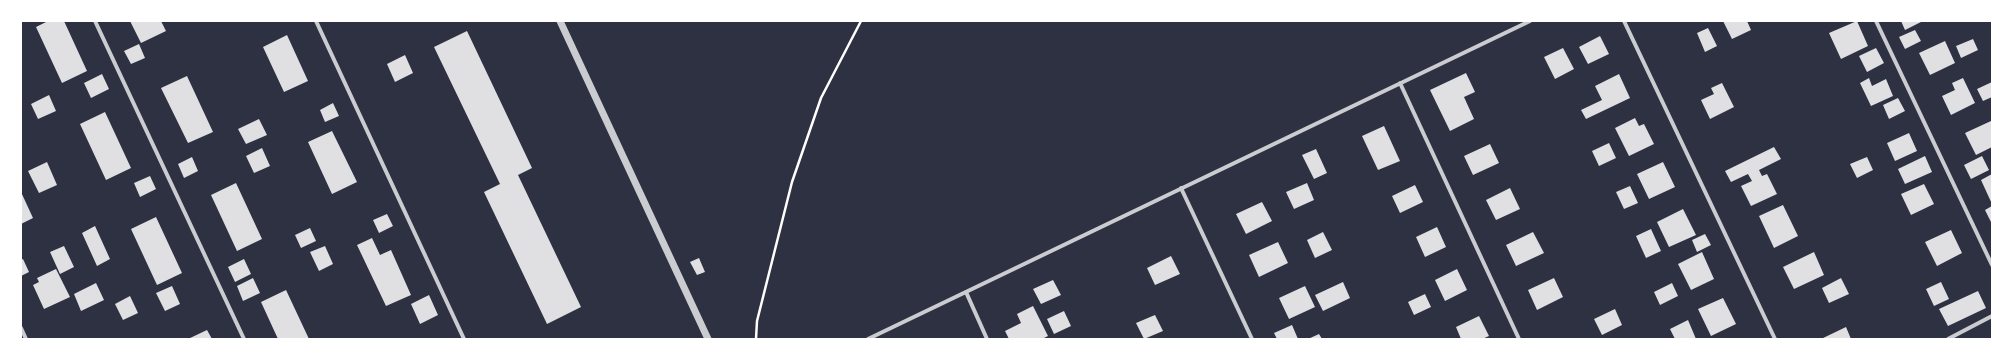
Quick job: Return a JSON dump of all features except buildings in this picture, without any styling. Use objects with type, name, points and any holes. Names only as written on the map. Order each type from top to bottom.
[{"type":"street","points":[[95,21],[244,339]]},
{"type":"street","points":[[316,21],[464,339]]},
{"type":"street","points":[[560,21],[708,339]]},
{"type":"street","points":[[868,339],[1530,21]]},
{"type":"street","points":[[1624,21],[1775,339]]},
{"type":"street","points":[[1876,21],[1992,265]]},
{"type":"street","points":[[1400,83],[1519,339]]},
{"type":"street","points":[[1181,188],[1252,339]]},
{"type":"street","points":[[966,292],[987,339]]},
{"type":"street","points":[[1948,339],[1992,316]]},
{"type":"street","points":[[21,328],[26,339]]},
{"type":"path","points":[[756,339],[757,321],[792,182],[821,98],[861,21]]}]
